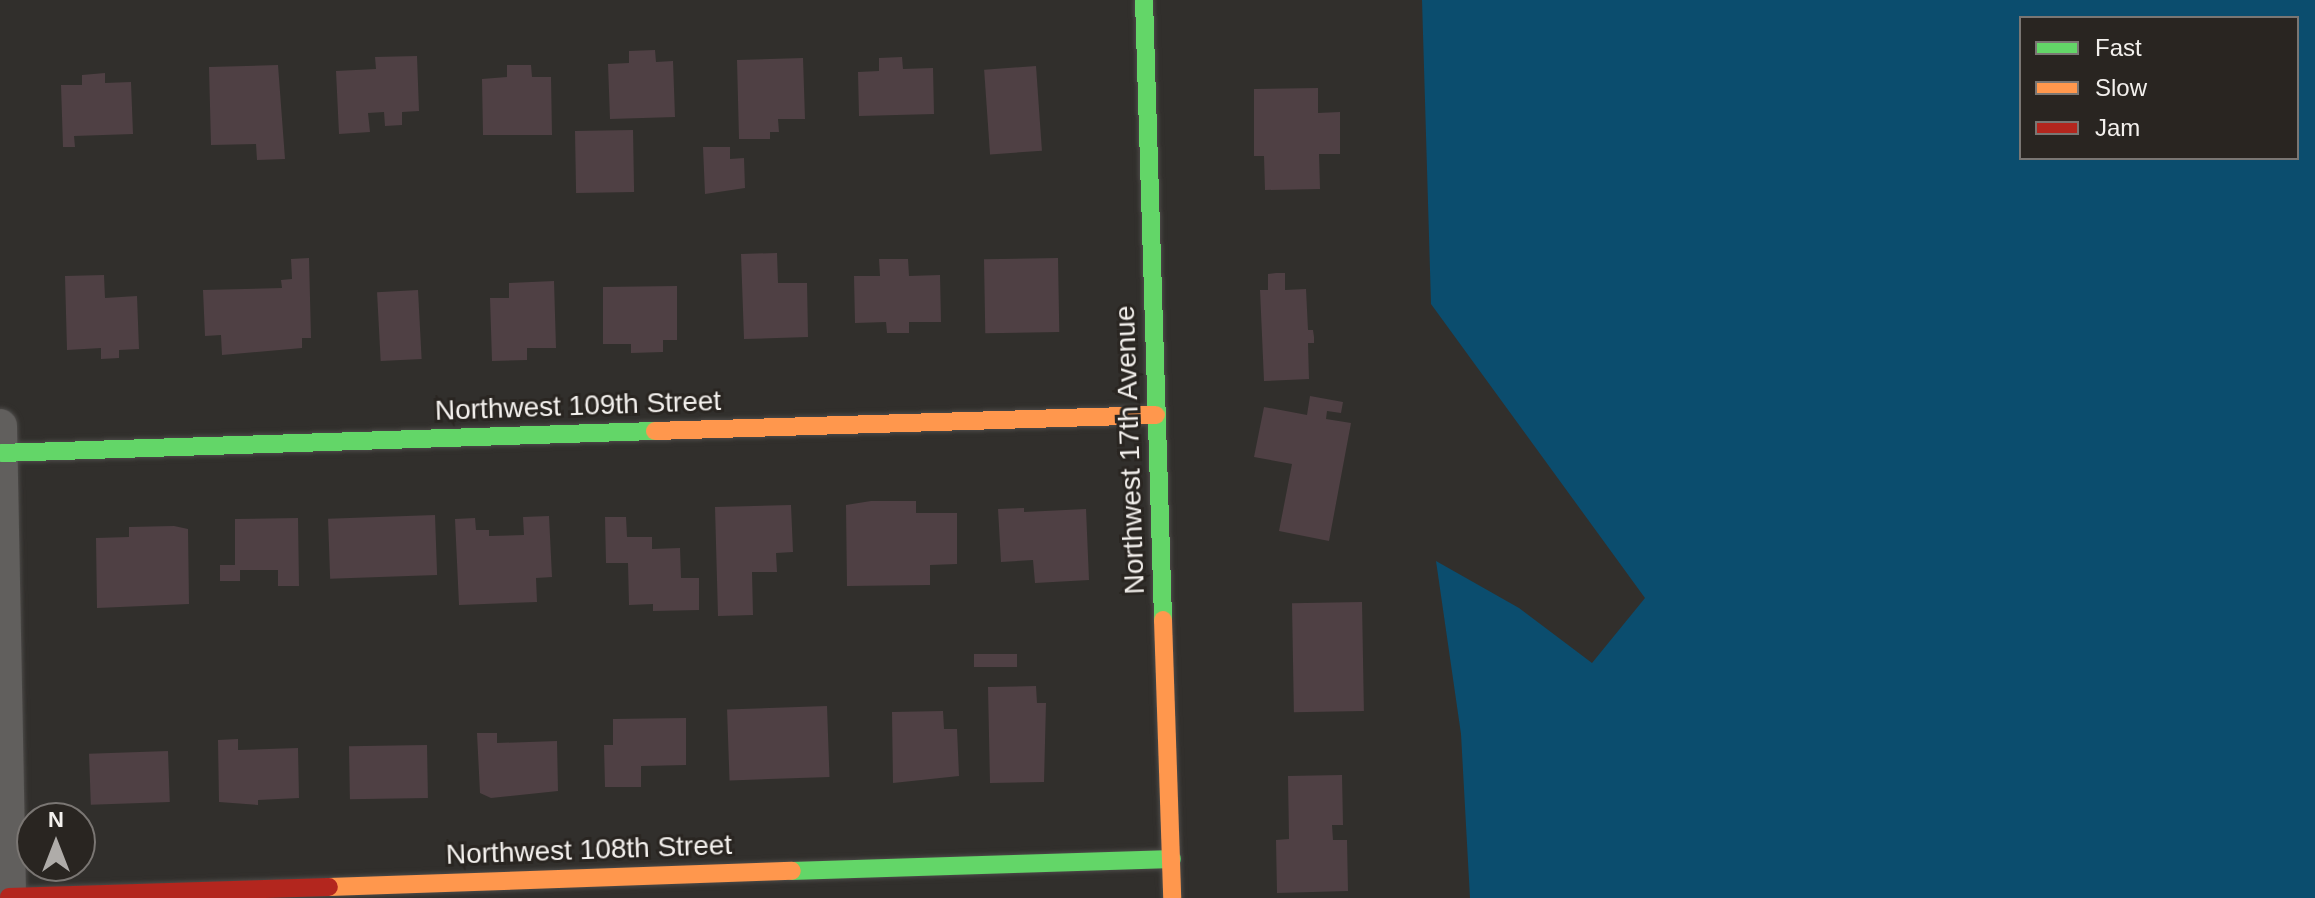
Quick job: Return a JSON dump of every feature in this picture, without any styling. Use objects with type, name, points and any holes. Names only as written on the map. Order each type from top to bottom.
[{"type":"street","name":"Northwest 17th Avenue","points":[[1144,0],[1172,898]]},
{"type":"street","name":"Northwest 109th Street","points":[[1,453],[1156,415]]},
{"type":"street","points":[[0,426],[9,897]]},
{"type":"street","name":"Northwest 108th Street","points":[[9,897],[1172,859]]},
{"type":"water","points":[[1422,0],[2315,0],[2315,898],[1470,898],[1461,734],[1436,561],[1519,608],[1592,663],[1645,598],[1431,304]]},
{"type":"building","points":[[655,50],[656,62],[673,61],[675,117],[610,119],[608,64],[629,63],[629,51]]},
{"type":"building","points":[[417,56],[419,111],[402,112],[402,125],[385,126],[384,112],[368,113],[370,132],[339,134],[336,71],[376,69],[375,57]]},
{"type":"building","points":[[902,57],[903,69],[933,68],[934,114],[859,116],[858,72],[879,71],[879,58]]},
{"type":"building","points":[[803,58],[805,119],[778,119],[779,132],[770,132],[770,139],[739,139],[737,60]]},
{"type":"building","points":[[278,65],[285,159],[257,160],[256,144],[211,145],[209,67]]},
{"type":"building","points":[[507,65],[531,65],[532,77],[551,77],[552,135],[483,135],[482,79],[507,77]]},
{"type":"building","points":[[1036,66],[1042,151],[990,154],[984,70]]},
{"type":"building","points":[[105,73],[105,83],[131,82],[133,134],[74,136],[75,147],[63,147],[61,85],[82,85],[82,75]]},
{"type":"building","points":[[1318,88],[1318,113],[1340,112],[1340,154],[1319,154],[1320,189],[1265,190],[1264,156],[1254,156],[1254,89]]},
{"type":"building","points":[[633,130],[634,192],[576,193],[575,131]]},
{"type":"building","points":[[703,147],[730,147],[730,159],[744,158],[745,188],[705,194]]},
{"type":"building","points":[[777,253],[778,283],[807,283],[808,337],[744,339],[741,254]]},
{"type":"building","points":[[309,258],[311,338],[302,338],[302,348],[222,355],[221,335],[205,336],[203,290],[282,288],[281,280],[292,279],[291,259]]},
{"type":"building","points":[[1058,258],[1059,332],[985,333],[984,259]]},
{"type":"building","points":[[879,259],[908,259],[909,276],[940,275],[941,322],[909,322],[909,333],[887,333],[886,322],[855,323],[854,276],[880,276]]},
{"type":"building","points":[[1285,273],[1285,290],[1306,289],[1308,330],[1313,330],[1314,337],[1314,343],[1308,343],[1309,379],[1264,381],[1260,290],[1268,290],[1268,274]]},
{"type":"building","points":[[104,275],[105,298],[137,296],[139,349],[119,350],[119,358],[101,359],[101,348],[67,350],[65,276]]},
{"type":"building","points":[[554,281],[556,348],[527,348],[527,360],[492,361],[490,298],[509,298],[509,283]]},
{"type":"building","points":[[677,286],[677,340],[663,340],[663,352],[631,353],[631,344],[603,344],[603,287]]},
{"type":"building","points":[[418,290],[422,359],[381,361],[377,292]]},
{"type":"building","points":[[1310,396],[1343,402],[1341,413],[1327,411],[1326,419],[1351,423],[1329,541],[1279,531],[1292,464],[1254,457],[1264,407],[1307,415]]},
{"type":"building","points":[[871,501],[916,501],[916,513],[957,513],[957,564],[930,565],[930,585],[847,586],[846,505]]},
{"type":"building","points":[[791,505],[793,552],[776,553],[777,572],[752,572],[753,615],[718,616],[715,507]]},
{"type":"building","points":[[1024,508],[1024,512],[1086,509],[1089,580],[1035,583],[1033,560],[1001,562],[998,509]]},
{"type":"building","points":[[435,515],[437,575],[330,579],[328,519]]},
{"type":"building","points":[[549,516],[552,577],[536,578],[537,602],[459,605],[455,519],[475,518],[476,530],[489,530],[489,536],[524,535],[523,517]]},
{"type":"building","points":[[605,517],[626,517],[627,537],[652,537],[652,549],[680,548],[681,578],[699,578],[699,610],[653,611],[653,604],[629,605],[628,563],[606,563]]},
{"type":"building","points":[[298,518],[299,586],[278,586],[278,570],[240,570],[240,581],[220,581],[220,565],[235,565],[235,519]]},
{"type":"building","points":[[174,526],[188,529],[189,604],[97,608],[96,538],[129,537],[129,527]]},
{"type":"building","points":[[1362,602],[1364,711],[1294,712],[1292,603]]},
{"type":"building","points":[[974,654],[1017,654],[1017,667],[974,667]]},
{"type":"building","points":[[1036,686],[1037,703],[1046,703],[1044,782],[990,783],[988,687]]},
{"type":"building","points":[[827,706],[829,777],[730,780],[727,709]]},
{"type":"building","points":[[943,711],[944,729],[957,729],[959,776],[893,783],[892,712]]},
{"type":"building","points":[[686,718],[686,765],[641,766],[641,787],[605,787],[604,745],[613,745],[613,719]]},
{"type":"building","points":[[477,733],[497,733],[497,743],[557,741],[558,791],[491,798],[480,793]]},
{"type":"building","points":[[238,739],[238,750],[298,748],[299,798],[258,800],[258,805],[219,802],[218,740]]},
{"type":"building","points":[[427,745],[428,798],[350,799],[349,746]]},
{"type":"building","points":[[168,751],[170,802],[96,805],[91,802],[89,754]]},
{"type":"building","points":[[1342,775],[1343,825],[1332,825],[1333,840],[1347,840],[1348,891],[1277,893],[1276,840],[1289,839],[1288,776]]},
{"type":"traffic: fast","points":[[1144,0],[1163,620]]},
{"type":"traffic: fast","points":[[1,453],[655,431]]},
{"type":"traffic: fast","points":[[792,871],[1172,859]]},
{"type":"traffic: slow","points":[[655,431],[1156,415]]},
{"type":"traffic: slow","points":[[1163,620],[1172,898]]},
{"type":"traffic: slow","points":[[329,887],[792,871]]},
{"type":"traffic: jam","points":[[9,897],[329,887]]}]
